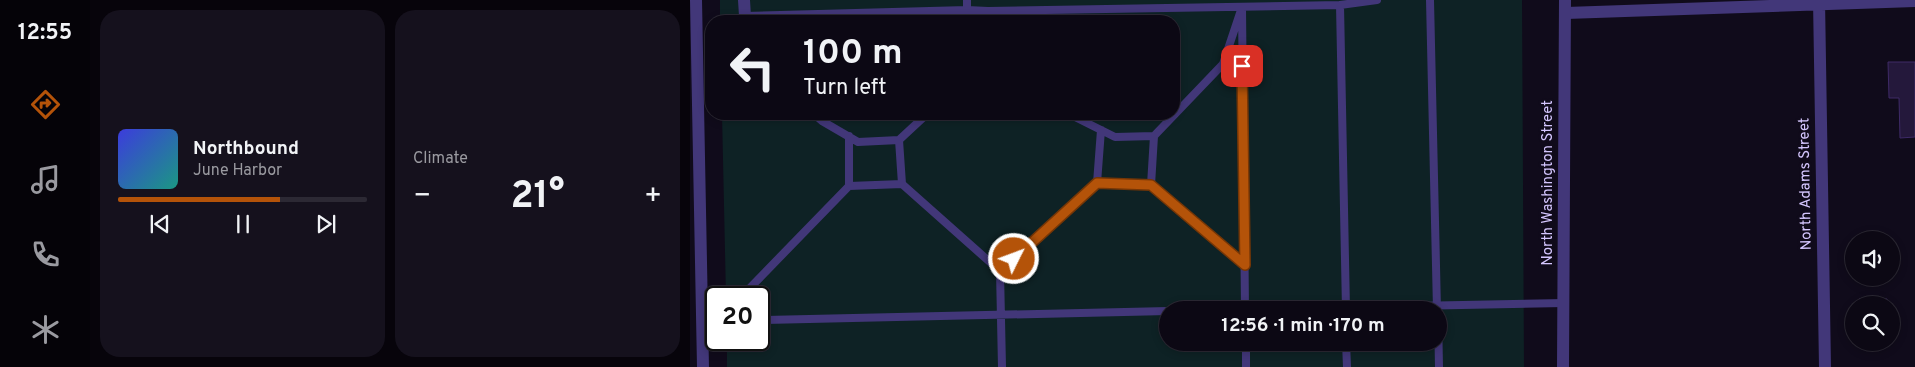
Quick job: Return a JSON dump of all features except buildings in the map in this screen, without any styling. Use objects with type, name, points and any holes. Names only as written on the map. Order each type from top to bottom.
[{"type":"street","points":[[744,0],[745,15]]},
{"type":"street","points":[[1566,6],[1915,1]]},
{"type":"street","points":[[694,2],[696,283],[704,367]]},
{"type":"street","name":"North Adams Street","points":[[1819,2],[1825,367]]},
{"type":"street","name":"North Washington Street","points":[[1564,367],[1566,6]]},
{"type":"lane","points":[[967,0],[967,10]]},
{"type":"lane","points":[[844,15],[967,10],[1327,3],[1340,5],[1377,0]]},
{"type":"lane","points":[[1430,0],[1437,301]]},
{"type":"lane","points":[[1340,5],[1346,301]]},
{"type":"lane","points":[[1180,109],[1223,64],[1242,6]]},
{"type":"lane","points":[[1242,6],[1245,301]]},
{"type":"lane","points":[[988,11],[988,15]]},
{"type":"lane","points":[[988,11],[990,15]]},
{"type":"lane","points":[[821,120],[858,142],[899,140],[921,120]]},
{"type":"lane","points":[[1081,120],[1115,137],[1154,136]]},
{"type":"lane","points":[[1151,185],[1154,136],[1169,120]]},
{"type":"lane","points":[[1000,271],[1097,183],[1101,130]]},
{"type":"lane","points":[[849,136],[849,186]]},
{"type":"lane","points":[[899,140],[902,184]]},
{"type":"lane","points":[[1097,183],[1151,185],[1245,265]]},
{"type":"lane","points":[[752,286],[849,186],[902,184],[1000,271],[1002,367]]},
{"type":"lane","points":[[1447,307],[1564,303]]},
{"type":"lane","points":[[770,320],[1159,311]]},
{"type":"lane","points":[[1246,351],[1246,367]]},
{"type":"lane","points":[[1346,351],[1347,367]]},
{"type":"lane","points":[[1439,351],[1439,367]]},
{"type":"green space","points":[[720,0],[1522,0],[1524,367],[727,367],[727,351],[770,351],[770,286],[726,286],[722,120],[1180,120],[1180,15],[720,15]]},
{"type":"route","points":[[1014,259],[1097,183],[1151,185],[1245,265],[1242,66]]}]
